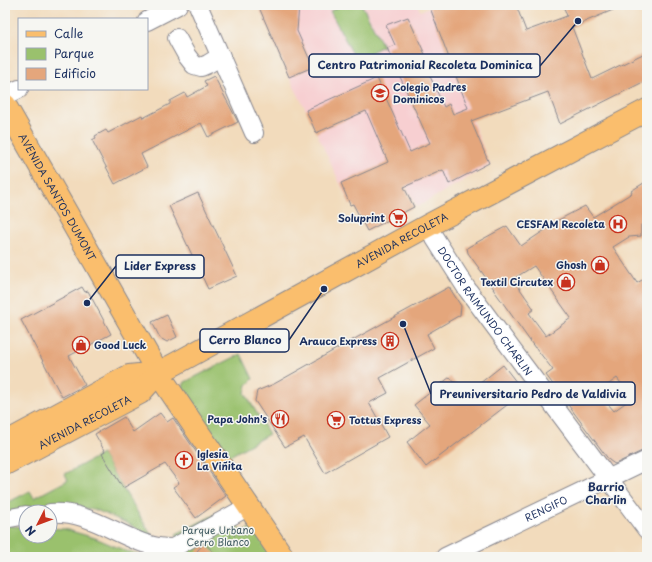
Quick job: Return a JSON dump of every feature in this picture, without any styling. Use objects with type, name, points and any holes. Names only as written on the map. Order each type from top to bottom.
[{"type":"main road","name":"AVENIDA SANTOS DUMONT","points":[[5,105],[158,373],[284,557]]},
{"type":"main road","name":"AVENIDA RECOLETA","points":[[5,464],[140,393],[158,373],[426,226],[647,110]]},
{"type":"main road","name":"AVENIDA RECOLETA","points":[[5,443],[129,376],[158,373]]},
{"type":"street","points":[[198,5],[254,133]]},
{"type":"street","points":[[148,20],[168,7]]},
{"type":"street","points":[[177,38],[194,65],[201,67],[221,56]]},
{"type":"street","points":[[5,96],[18,90]]},
{"type":"street","name":"DOCTOR RAIMUNDO CHARLIN","points":[[426,226],[468,288],[647,530]]},
{"type":"street","name":"RENGIFO","points":[[445,557],[647,460]]},
{"type":"street","points":[[58,513],[83,517],[98,522],[143,544],[164,549],[173,548],[249,506]]},
{"type":"street","points":[[5,519],[18,517]]},
{"type":"path","points":[[228,536],[238,534],[248,536]]},
{"type":"shaded area","name":"Colegio Padres Dominicos","points":[[258,5],[418,5],[420,11],[430,7],[490,165],[417,207],[404,182],[350,205],[289,77]]},
{"type":"green space","points":[[342,5],[362,5],[383,46],[356,60],[330,11]]},
{"type":"green space","points":[[241,354],[253,379],[247,385],[245,393],[269,434],[228,457],[181,390],[185,382]]},
{"type":"green space","points":[[102,454],[153,538],[127,523],[96,510],[58,505],[58,504],[18,504],[18,511],[6,513],[11,526],[18,526],[18,544],[58,544],[58,529],[64,529],[95,538],[126,551],[148,557],[5,557],[5,504],[30,491],[34,498],[68,480],[65,474]]},
{"type":"green space","name":"Parque Urbano Cerro Blanco","points":[[230,511],[241,531],[256,527],[275,557],[181,557],[190,555],[176,534],[218,513]]},
{"type":"building","points":[[258,5],[299,5],[297,31],[313,67],[289,77]]},
{"type":"building","points":[[429,5],[516,5],[526,31],[567,16],[563,5],[625,5],[572,27],[592,79],[647,52],[647,80],[560,124],[548,92],[471,121],[489,163],[449,184],[443,170],[404,187],[414,207],[367,231],[353,204],[350,205],[341,183],[388,162],[366,111],[316,133],[306,110],[377,78],[410,152],[430,143],[387,48],[395,45],[386,25],[408,17],[433,72],[429,74],[444,107],[449,104],[453,114],[468,108]]},
{"type":"building","points":[[214,76],[238,122],[208,137],[201,123],[141,154],[147,167],[115,184],[92,140],[96,138],[95,136],[106,130],[108,133],[142,115],[143,118],[170,104],[170,101],[185,93],[187,97],[207,86],[204,81]]},
{"type":"building","points":[[647,181],[647,221],[641,225],[641,236],[629,237],[613,247],[637,283],[647,277],[647,450],[615,464],[609,460],[546,375],[553,370],[535,348],[493,289],[468,253],[467,248],[507,226],[521,246],[548,228],[547,226],[585,206],[593,217],[632,193],[631,191]],"holes":[[[534,266],[571,318],[546,336],[529,313],[534,309],[513,279]],[[617,378],[632,398],[614,411],[598,392]]]},
{"type":"building","points":[[198,193],[237,276],[208,289],[169,206]]},
{"type":"building","points":[[82,287],[85,292],[88,291],[111,334],[69,356],[85,385],[62,397],[21,320]]},
{"type":"building","points":[[449,287],[461,306],[460,315],[427,334],[434,348],[380,378],[388,393],[369,403],[388,437],[325,473],[304,437],[285,447],[255,401],[257,391],[274,384]]},
{"type":"building","points":[[167,315],[177,337],[167,342],[160,338],[152,322]]},
{"type":"building","points":[[503,365],[524,392],[426,467],[407,442],[430,424],[414,405],[450,377],[465,395]]},
{"type":"building","points":[[160,413],[167,422],[173,418],[226,496],[196,518],[173,487],[179,483],[165,464],[123,488],[102,454],[105,452],[95,434],[124,417],[133,432]]},
{"type":"building","points":[[204,543],[219,557],[192,557]]},
{"type":"place","name":"Centro Patrimonial Recoleta Dominica","points":[[578,21]]},
{"type":"place","name":"Colegio Padres Dominicos","points":[[380,93]]},
{"type":"place","name":"Soluprint","points":[[398,218]]},
{"type":"place","name":"CESFAM Recoleta","points":[[618,224]]},
{"type":"place","name":"Ghosh","points":[[600,265]]},
{"type":"place","name":"Textil Circutex","points":[[566,282]]},
{"type":"place","name":"Cerro Blanco","points":[[324,289]]},
{"type":"place","name":"Lider Express","points":[[87,303]]},
{"type":"place","name":"Preuniversitario Pedro de Valdivia","points":[[403,324]]},
{"type":"place","name":"Arauco Express","points":[[390,341]]},
{"type":"place","name":"Good Luck","points":[[81,345]]},
{"type":"place","name":"Papa John's","points":[[280,419]]},
{"type":"place","name":"Tottus Express","points":[[336,420]]},
{"type":"place","name":"Iglesia La Viñita","points":[[184,460]]},
{"type":"district","name":"Barrio Charlin","points":[[606,493]]}]
